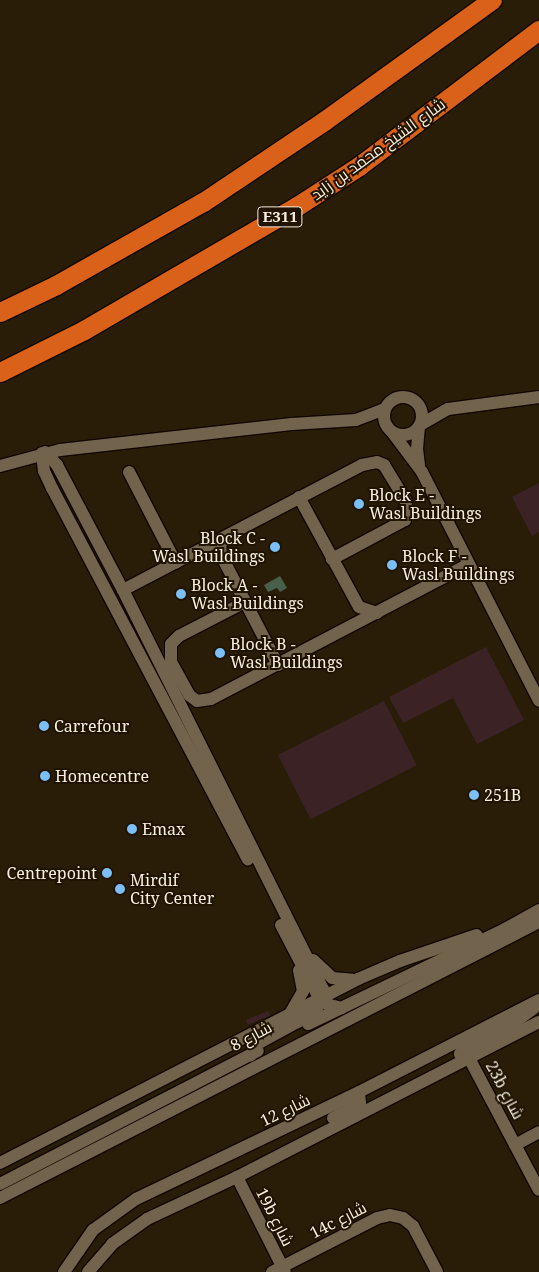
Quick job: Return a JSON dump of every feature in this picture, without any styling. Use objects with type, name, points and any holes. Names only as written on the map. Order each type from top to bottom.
[{"type":"highway","points":[[0,312],[56,285],[234,182],[492,0]]},
{"type":"highway","name":"شارع الشيخ محمد بن زايد","points":[[0,372],[84,330],[297,206],[359,166],[539,30]]},
{"type":"street","points":[[448,410],[399,397],[389,402],[385,409],[385,423],[422,472],[539,701]]},
{"type":"street","points":[[392,432],[407,435],[448,410],[539,397]]},
{"type":"street","points":[[415,400],[423,415],[417,449],[422,472]]},
{"type":"street","points":[[0,466],[44,453],[292,424],[356,420],[385,409]]},
{"type":"street","points":[[44,453],[44,471],[52,488],[178,728],[298,950],[303,991],[286,1016]]},
{"type":"street","points":[[44,453],[57,465],[123,590],[220,784],[321,999],[341,1008]]},
{"type":"street","points":[[123,590],[299,497],[370,462],[384,465],[402,494],[408,508],[400,524],[332,559]]},
{"type":"street","points":[[129,472],[176,563]]},
{"type":"street","points":[[299,497],[359,607],[377,613]]},
{"type":"street","points":[[226,537],[220,545],[220,555],[278,664]]},
{"type":"street","points":[[245,602],[174,640],[169,650],[171,662],[189,695],[202,702],[353,626],[468,564]]},
{"type":"street","points":[[103,584],[114,590],[146,651],[159,664]]},
{"type":"street","points":[[353,626],[359,607]]},
{"type":"street","points":[[178,728],[188,732],[220,784]]},
{"type":"street","name":"شارع 8","points":[[0,1184],[341,1008],[539,910]]},
{"type":"street","name":"شارع 8","points":[[0,1163],[358,979],[400,960],[519,920]]},
{"type":"street","points":[[0,1198],[539,922]]},
{"type":"street","points":[[298,950],[332,978],[358,979]]},
{"type":"street","points":[[251,1055],[260,1041],[316,1012],[321,999]]},
{"type":"street","points":[[467,1059],[460,1054],[463,1049],[514,1023],[539,1001]]},
{"type":"street","name":"شارع 12","points":[[64,1272],[93,1230],[122,1207],[359,1092],[539,1001]]},
{"type":"street","points":[[88,1272],[112,1244],[147,1219],[237,1177],[539,1022]]},
{"type":"street","name":"23b شارع","points":[[467,1059],[539,1190]]},
{"type":"street","points":[[314,1137],[325,1123],[360,1104],[359,1092]]},
{"type":"street","points":[[103,1132],[110,1119],[135,1106],[137,1093]]},
{"type":"street","points":[[515,1145],[539,1132]]},
{"type":"street","name":"19b شارع","points":[[237,1177],[280,1270]]},
{"type":"street","name":"14c شارع","points":[[280,1270],[383,1216],[403,1218],[416,1232],[437,1272]]},
{"type":"shaded area","points":[[539,483],[539,532],[532,536],[512,497]]},
{"type":"shaded area","points":[[280,576],[287,588],[280,592],[277,588],[268,592],[264,585]]},
{"type":"shaded area","points":[[486,647],[524,720],[477,744],[453,698],[403,723],[389,697]]},
{"type":"shaded area","points":[[384,701],[417,765],[311,819],[278,755]]},
{"type":"shaded area","points":[[268,1011],[270,1016],[248,1025],[246,1020]]},
{"type":"place","name":"Block E - Wasl Buildings","points":[[359,504]]},
{"type":"place","name":"Block C - Wasl Buildings","points":[[275,547]]},
{"type":"place","name":"Block F - Wasl Buildings","points":[[392,565]]},
{"type":"place","name":"Block A - Wasl Buildings","points":[[181,594]]},
{"type":"place","name":"Block B - Wasl Buildings","points":[[220,653]]},
{"type":"place","name":"Carrefour","points":[[44,726]]},
{"type":"place","name":"Homecentre","points":[[45,776]]},
{"type":"place","name":"251B","points":[[474,795]]},
{"type":"place","name":"Emax","points":[[132,829]]},
{"type":"place","name":"Centrepoint","points":[[107,873]]},
{"type":"place","name":"Mirdif City Center","points":[[120,889]]}]
